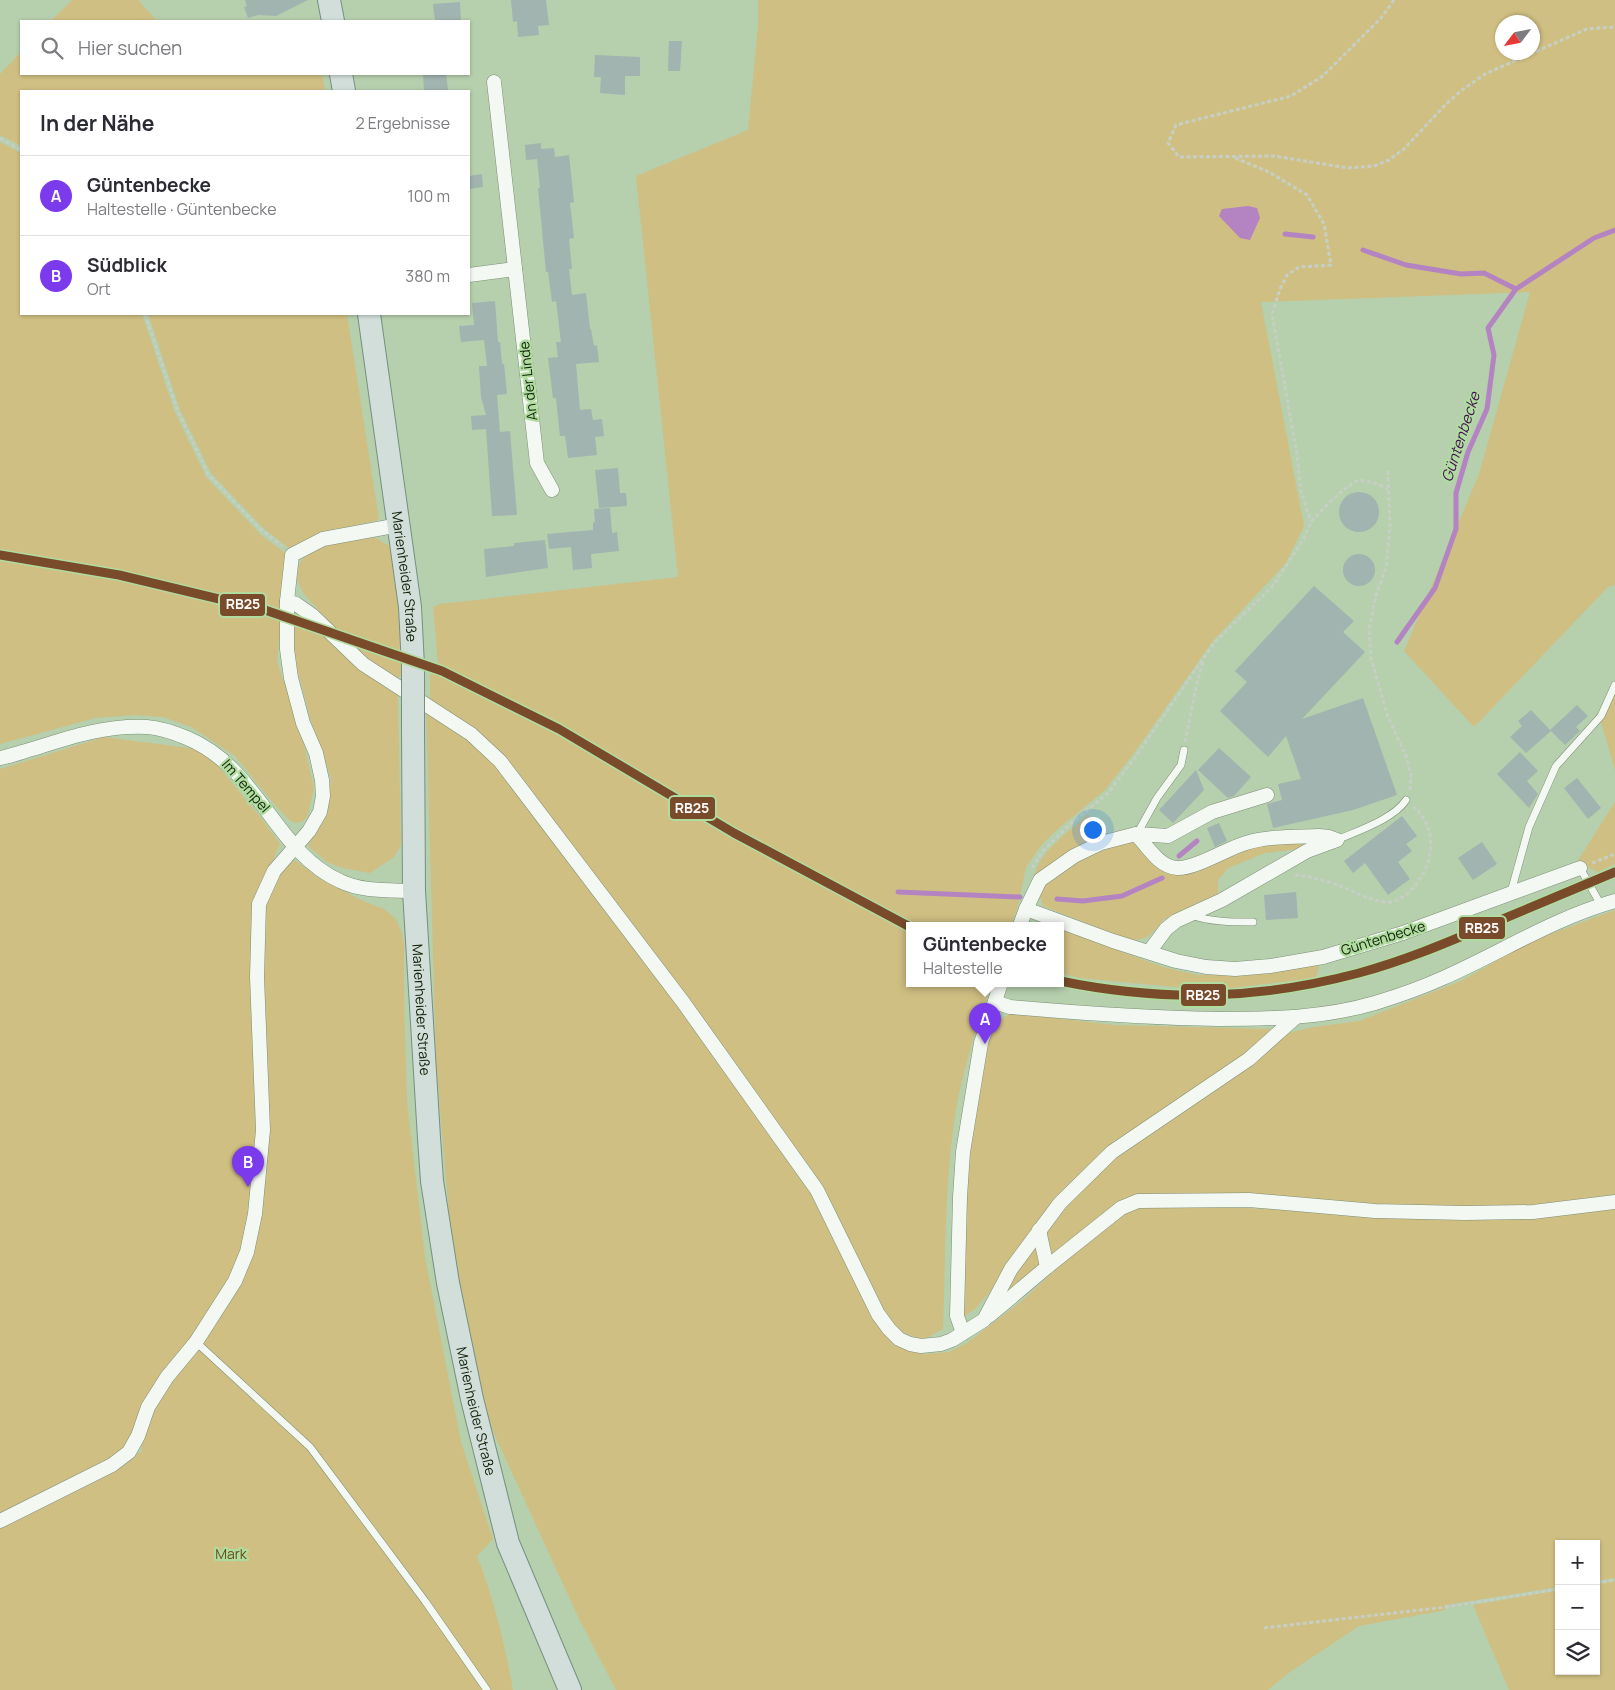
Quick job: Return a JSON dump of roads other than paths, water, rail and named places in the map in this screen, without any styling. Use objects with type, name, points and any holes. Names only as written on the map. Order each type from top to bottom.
[{"type":"main road","points":[[329,0],[334,20]]},
{"type":"main road","points":[[341,75],[344,90]]},
{"type":"main road","name":"Marienheider Straße","points":[[369,315],[410,607],[413,666],[414,891],[432,1181],[448,1284],[472,1398],[508,1543],[570,1690]]},
{"type":"street","name":"An der Linde","points":[[494,82],[537,463],[552,490]]},
{"type":"street","points":[[470,275],[515,269]]},
{"type":"street","points":[[0,1521],[112,1464],[129,1452],[138,1436],[148,1407],[167,1377],[196,1342],[235,1281],[246,1252],[255,1214],[264,1130],[257,977],[259,904],[274,871],[309,831],[320,812],[323,796],[322,780],[316,753],[303,723],[291,678],[287,649],[286,601],[292,555],[322,539],[399,525]]},
{"type":"street","points":[[286,601],[296,604],[313,616],[363,664],[471,734],[500,761],[677,994],[817,1190],[878,1314],[889,1330],[899,1339],[910,1344],[921,1346],[941,1344],[963,1334],[984,1320],[1046,1267],[1121,1208],[1138,1201],[1249,1200],[1376,1211],[1465,1213],[1533,1212],[1615,1202]]},
{"type":"street","name":"Im Tempel","points":[[0,758],[93,731],[120,727],[150,727],[173,732],[198,743],[220,756],[250,788],[295,847],[323,872],[341,882],[363,888],[414,891]]},
{"type":"street","points":[[1021,922],[1028,903],[1040,880],[1074,856],[1101,843],[1136,834],[1168,836],[1212,812],[1267,795]]},
{"type":"street","points":[[1136,834],[1166,865],[1177,868],[1185,867],[1256,840],[1319,836],[1337,840]]},
{"type":"street","points":[[1150,952],[1166,929],[1176,921],[1222,900],[1307,851],[1337,840]]},
{"type":"street","name":"Güntenbecke","points":[[1028,903],[1113,941],[1176,961],[1206,967],[1270,966],[1323,956],[1402,933],[1580,868]]},
{"type":"street","points":[[995,1002],[1010,1007],[1160,1018],[1266,1019],[1320,1014],[1375,1002],[1432,982],[1465,968],[1541,929],[1615,900]]},
{"type":"street","points":[[963,1334],[957,1316],[963,1152],[980,1042],[1000,987]]},
{"type":"street","points":[[984,1320],[1011,1269],[1039,1230],[1060,1203],[1112,1152],[1249,1059],[1296,1017]]},
{"type":"street","points":[[1039,1230],[1046,1267]]},
{"type":"lane","points":[[1511,892],[1530,827],[1556,766],[1601,716],[1615,685]]},
{"type":"lane","points":[[1136,834],[1158,798],[1181,766],[1184,750]]},
{"type":"lane","points":[[1337,840],[1388,816],[1402,807],[1406,800]]},
{"type":"lane","points":[[1580,868],[1601,905]]},
{"type":"lane","points":[[1191,914],[1199,918],[1253,922]]},
{"type":"lane","points":[[196,1342],[310,1447],[425,1601],[486,1690]]},
{"type":"waterway","name":"Güntenbecke","points":[[1397,642],[1435,588],[1456,529],[1456,493],[1468,452],[1487,409],[1494,355],[1488,328],[1516,289],[1594,238],[1615,230]]},
{"type":"waterway","points":[[1285,234],[1313,237]]},
{"type":"waterway","points":[[1363,250],[1406,265],[1461,274],[1484,273],[1516,289]]},
{"type":"waterway","name":"Güntenbecke","points":[[1179,856],[1197,841]]},
{"type":"waterway","name":"Güntenbecke","points":[[1057,899],[1083,901],[1122,896],[1162,878]]},
{"type":"waterway","points":[[898,892],[1020,897]]},
{"type":"place","name":"Güntenbecke","points":[[985,1044]]},
{"type":"place","name":"Südblick","points":[[248,1187]]},
{"type":"park label","name":"Mark","points":[[231,1554]]}]
